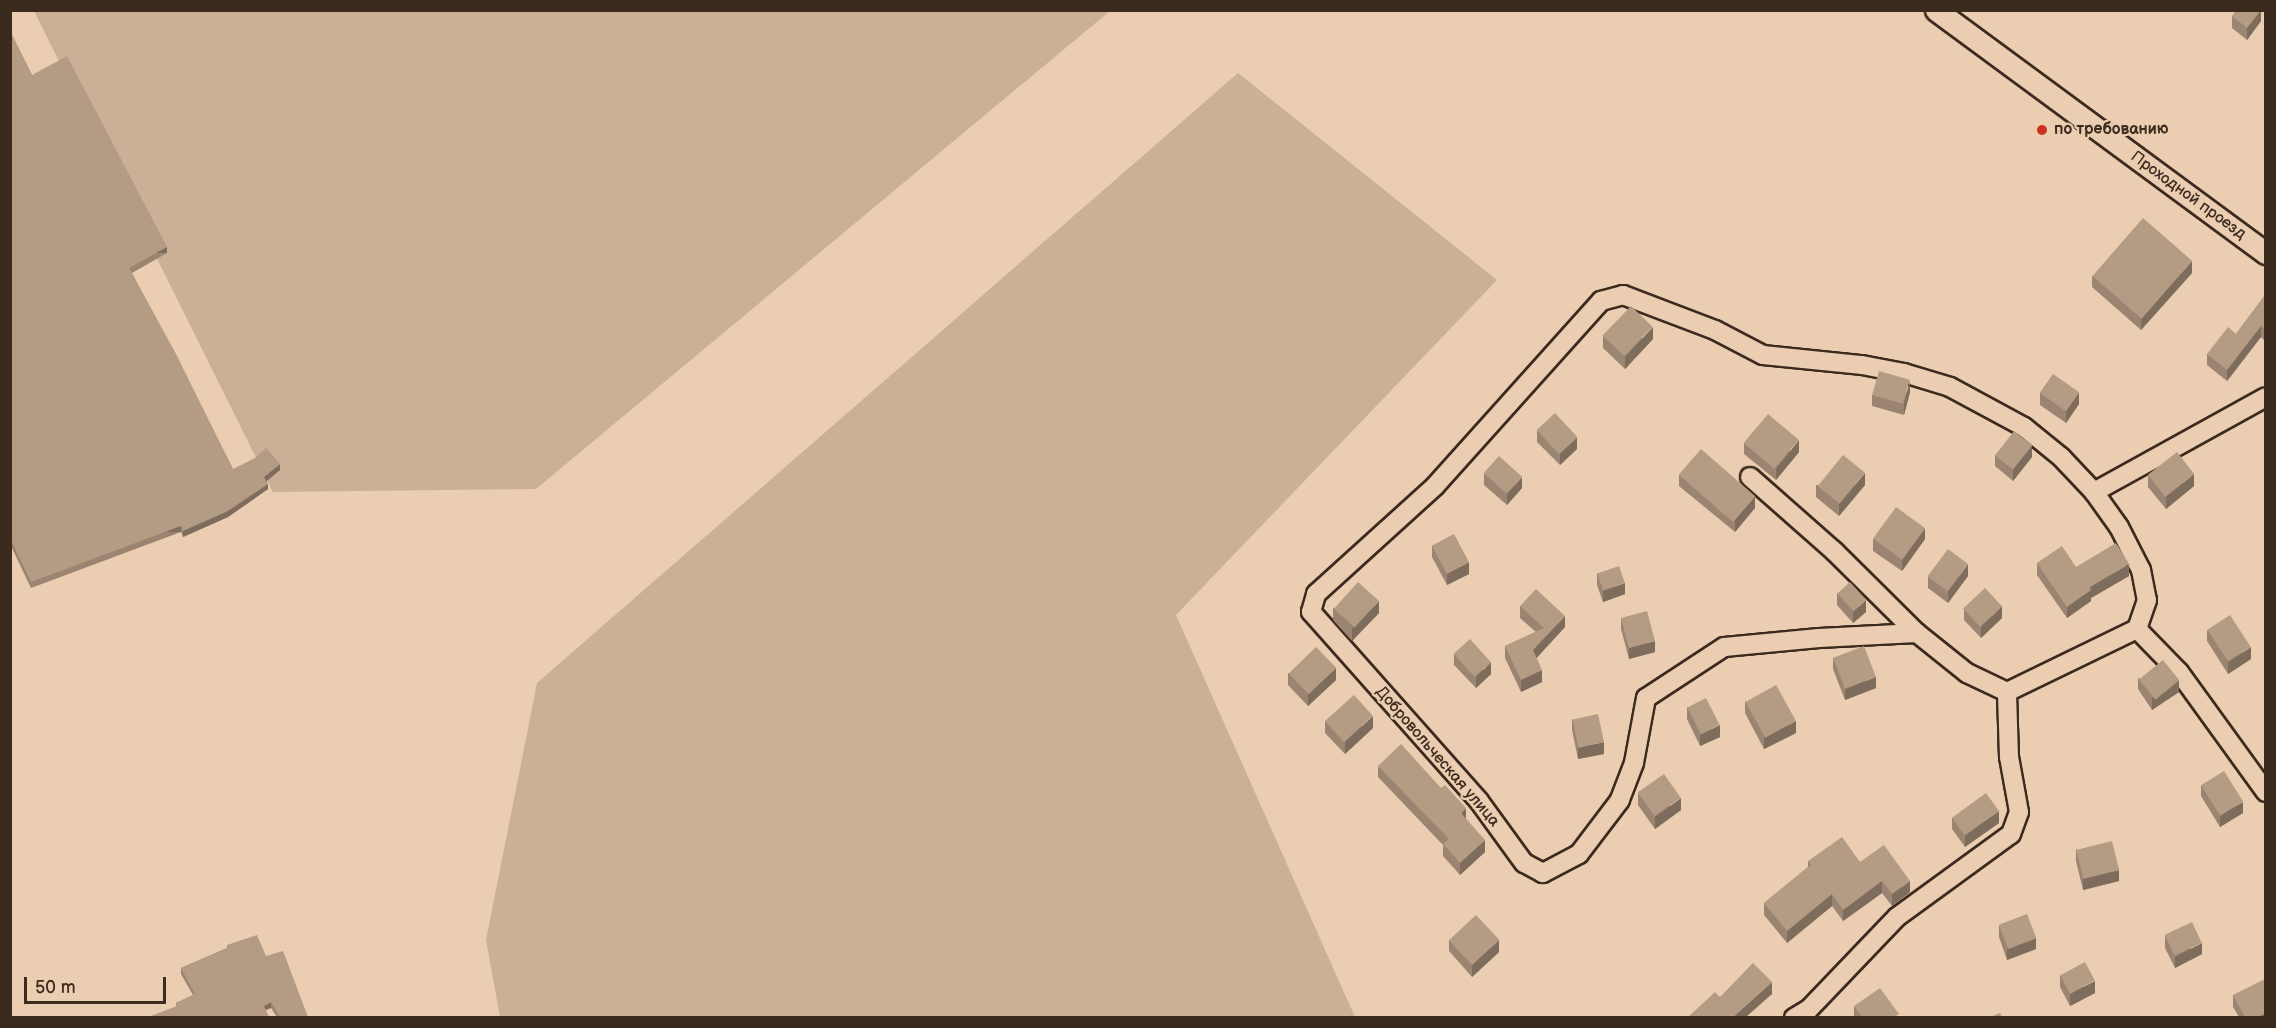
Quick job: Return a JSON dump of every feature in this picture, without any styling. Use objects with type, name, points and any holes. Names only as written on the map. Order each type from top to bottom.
[{"type":"street","name":"Проходной проезд","points":[[1936,10],[2265,253]]},
{"type":"street","name":"Добровольческая улица","points":[[1917,633],[1819,638],[1724,647],[1646,698],[1634,763],[1620,800],[1579,854],[1543,873],[1524,864],[1479,801],[1311,612],[1316,594],[1435,486],[1601,300],[1623,295],[1715,330],[1763,355],[1862,365],[1904,373],[1950,387],[2024,427],[2061,457],[2094,492]]},
{"type":"street","points":[[2007,693],[2136,629],[2147,600],[2141,570],[2119,527],[2094,492],[2265,397]]},
{"type":"street","points":[[1750,477],[1834,551],[1917,633],[1967,672],[2007,693]]},
{"type":"street","points":[[2136,629],[2179,672],[2265,792]]},
{"type":"street","points":[[1807,1015],[1897,917],[2011,834],[2019,812],[2009,757],[2007,693]]},
{"type":"shaded area","points":[[34,11],[1110,11],[536,489],[273,492]]},
{"type":"shaded area","points":[[1238,73],[1497,280],[1176,615],[1355,1017],[500,1017],[486,940],[537,683]]},
{"type":"building","points":[[2236,10],[2261,10],[2247,28],[2232,16]]},
{"type":"building","points":[[10,31],[32,75],[67,56],[167,247],[129,268],[175,352],[233,469],[255,458],[266,448],[280,464],[264,477],[268,484],[228,511],[183,531],[181,526],[31,582],[10,538]]},
{"type":"building","points":[[2143,218],[2192,261],[2142,319],[2092,276]]},
{"type":"building","points":[[2265,295],[2265,329],[2261,326],[2227,370],[2207,354],[2228,327],[2236,334]]},
{"type":"building","points":[[1631,306],[1653,327],[1624,356],[1603,335]]},
{"type":"building","points":[[1879,371],[1910,380],[1903,404],[1872,395]]},
{"type":"building","points":[[2053,374],[2079,392],[2066,411],[2040,393]]},
{"type":"building","points":[[1555,413],[1578,437],[1559,454],[1537,430]]},
{"type":"building","points":[[1768,414],[1799,440],[1774,469],[1744,443]]},
{"type":"building","points":[[2014,431],[2032,445],[2013,470],[1995,455]]},
{"type":"building","points":[[1701,449],[1755,496],[1733,522],[1679,475]]},
{"type":"building","points":[[2177,452],[2194,474],[2165,497],[2148,475]]},
{"type":"building","points":[[1843,455],[1865,473],[1840,504],[1818,486]]},
{"type":"building","points":[[1499,456],[1522,477],[1507,494],[1484,473]]},
{"type":"building","points":[[1896,507],[1925,528],[1902,560],[1873,539]]},
{"type":"building","points":[[1454,534],[1469,562],[1447,574],[1432,546]]},
{"type":"building","points":[[2116,543],[2129,564],[2090,587],[2091,590],[2067,607],[2037,563],[2062,546],[2076,567]]},
{"type":"building","points":[[1948,549],[1968,564],[1948,591],[1928,576]]},
{"type":"building","points":[[1619,566],[1625,583],[1603,591],[1597,573]]},
{"type":"building","points":[[1358,582],[1379,601],[1355,627],[1334,609]]},
{"type":"building","points":[[1850,582],[1866,600],[1853,611],[1837,593]]},
{"type":"building","points":[[1985,588],[2002,606],[1980,627],[1963,608]]},
{"type":"building","points":[[1536,589],[1565,616],[1533,650],[1542,670],[1521,680],[1505,646],[1544,628],[1520,606]]},
{"type":"building","points":[[1647,611],[1655,641],[1629,648],[1621,618]]},
{"type":"building","points":[[2230,615],[2251,647],[2228,662],[2207,630]]},
{"type":"building","points":[[1470,639],[1491,662],[1474,677],[1454,654]]},
{"type":"building","points":[[1864,646],[1876,677],[1845,689],[1833,658]]},
{"type":"building","points":[[1316,647],[1336,668],[1309,694],[1289,673]]},
{"type":"building","points":[[2163,660],[2179,680],[2155,700],[2139,680]]},
{"type":"building","points":[[1776,685],[1796,721],[1765,738],[1745,702]]},
{"type":"building","points":[[1354,695],[1373,716],[1344,742],[1325,721]]},
{"type":"building","points":[[1706,698],[1720,725],[1701,734],[1687,708]]},
{"type":"building","points":[[1598,714],[1604,742],[1579,748],[1573,719]]},
{"type":"building","points":[[1401,744],[1441,788],[1445,785],[1466,808],[1461,813],[1485,840],[1460,863],[1443,844],[1449,839],[1378,766]]},
{"type":"building","points":[[2224,771],[2243,802],[2220,816],[2201,785]]},
{"type":"building","points":[[1664,774],[1681,798],[1654,816],[1638,792]]},
{"type":"building","points":[[1986,793],[1999,811],[1965,835],[1952,818]]},
{"type":"building","points":[[1842,837],[1860,862],[1884,845],[1910,881],[1892,894],[1882,881],[1843,910],[1832,894],[1787,931],[1764,903],[1811,865],[1808,861]]},
{"type":"building","points":[[2112,841],[2119,870],[2083,879],[2076,850]]},
{"type":"building","points":[[2027,914],[2036,938],[2008,949],[1999,925]]},
{"type":"building","points":[[1476,915],[1499,940],[1472,965],[1449,940]]},
{"type":"building","points":[[2192,922],[2202,943],[2175,956],[2165,935]]},
{"type":"building","points":[[257,935],[266,956],[283,951],[308,1017],[280,1017],[271,1002],[264,1006],[269,1017],[148,1017],[177,1006],[176,1003],[195,994],[181,968],[228,948],[227,945]]},
{"type":"building","points":[[2085,962],[2095,981],[2070,994],[2060,975]]},
{"type":"building","points":[[1753,963],[1772,982],[1733,1017],[1688,1017],[1715,992],[1720,997]]},
{"type":"building","points":[[2265,979],[2265,1013],[2258,1017],[2245,1017],[2233,995]]},
{"type":"building","points":[[1880,988],[1899,1014],[1894,1017],[1862,1017],[1854,1006]]},
{"type":"building","points":[[2000,1013],[2002,1017],[1990,1017]]},
{"type":"place","name":"по требованию","points":[[2042,130]]}]
